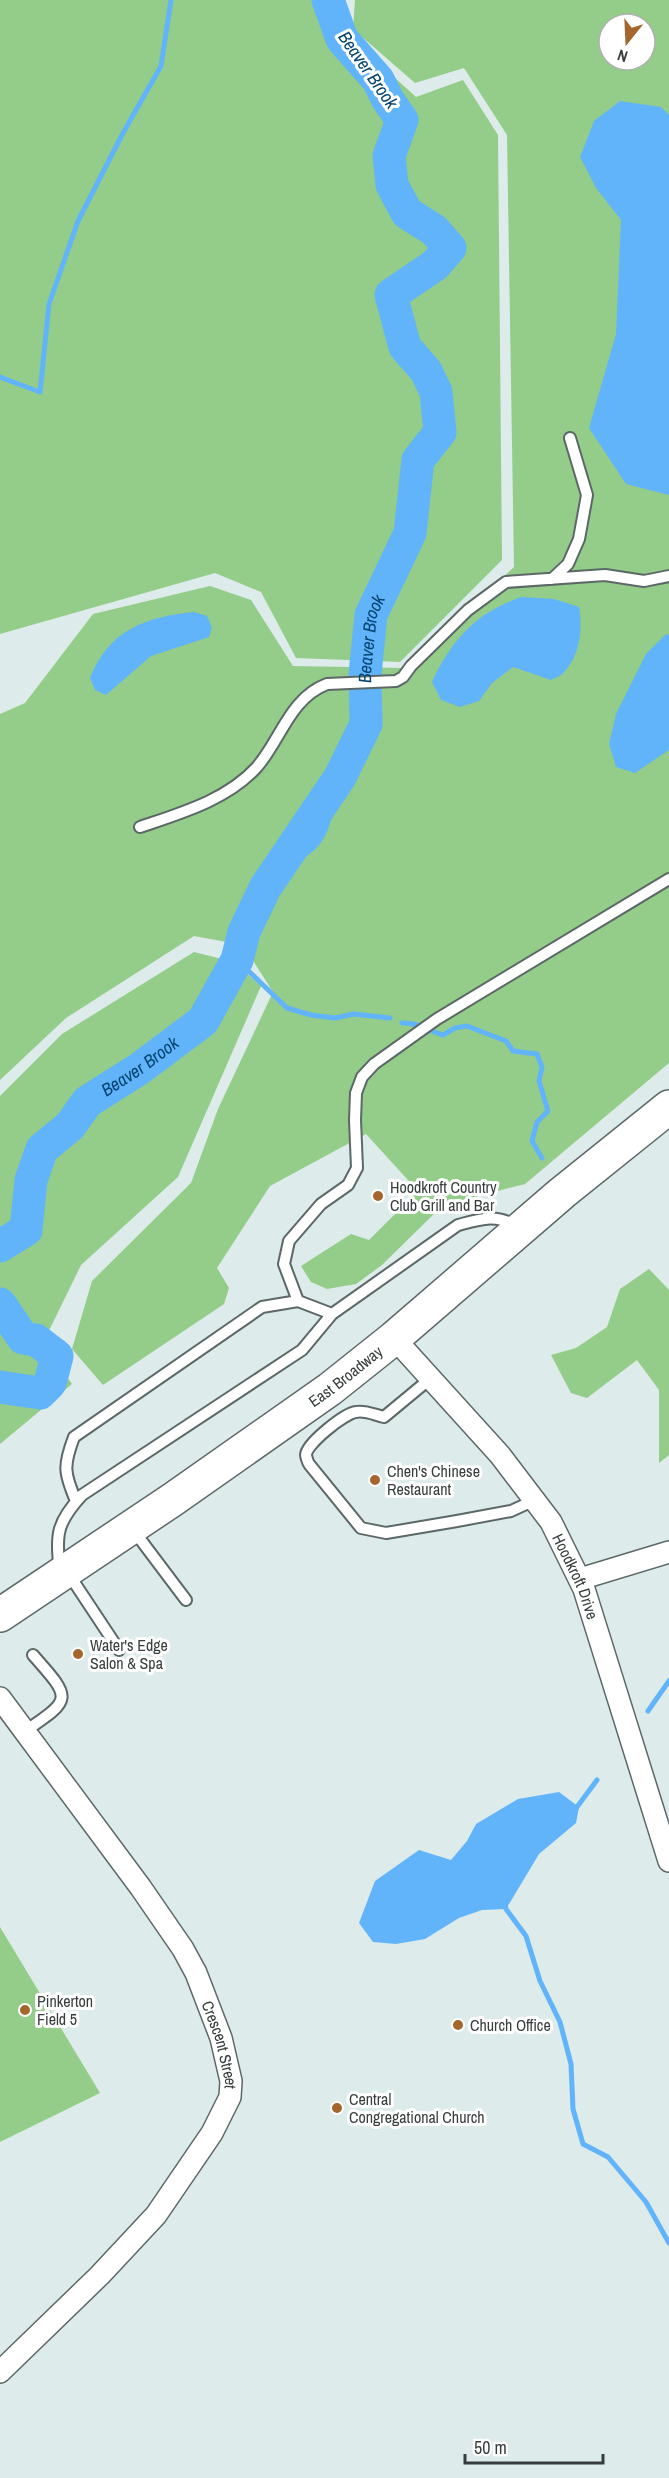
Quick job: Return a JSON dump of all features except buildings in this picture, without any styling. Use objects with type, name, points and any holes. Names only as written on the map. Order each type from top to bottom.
[{"type":"main road","name":"East Broadway","points":[[0,1615],[278,1427],[394,1338],[520,1229],[669,1107]]},
{"type":"street","name":"Hoodkroft Drive","points":[[394,1338],[500,1455],[536,1500],[580,1579],[669,1861]]},
{"type":"street","points":[[580,1579],[669,1552]]},
{"type":"street","name":"Crescent Street","points":[[0,1698],[141,1888],[183,1949],[196,1973],[221,2038],[231,2081],[230,2097],[212,2133],[156,2215],[100,2275],[0,2372]]},
{"type":"lane","points":[[552,579],[568,564],[579,539],[587,495],[570,438]]},
{"type":"lane","points":[[140,827],[193,809],[234,788],[257,766],[299,702],[317,688],[327,684],[396,681],[403,677],[411,666],[468,610],[506,582],[605,575],[644,581],[669,576]]},
{"type":"lane","points":[[298,1301],[284,1264],[289,1241],[321,1204],[348,1185],[357,1168],[356,1093],[362,1077],[374,1064],[437,1019],[669,879]]},
{"type":"lane","points":[[119,1650],[63,1572],[56,1545],[64,1515],[76,1501],[302,1350],[332,1314],[458,1225],[482,1218],[505,1218],[520,1229]]},
{"type":"lane","points":[[76,1501],[67,1479],[66,1459],[74,1437],[262,1307],[298,1301],[332,1314]]},
{"type":"lane","points":[[431,1378],[384,1418],[361,1411],[352,1412],[309,1447],[306,1455],[309,1464],[361,1528],[386,1533],[512,1511],[536,1500]]},
{"type":"lane","points":[[131,1527],[186,1600]]},
{"type":"lane","points":[[24,1732],[58,1709],[62,1701],[62,1691],[57,1681],[33,1655]]},
{"type":"green space","points":[[0,0],[338,0],[348,35],[416,97],[463,80],[498,135],[502,560],[400,662],[296,658],[261,592],[215,573],[0,634]]},
{"type":"green space","points":[[355,0],[669,0],[669,1063],[525,1184],[443,1205],[382,1265],[356,1284],[327,1289],[311,1282],[301,1266],[351,1234],[369,1240],[418,1191],[366,1134],[270,1186],[217,1268],[229,1288],[224,1304],[103,1385],[72,1349],[92,1281],[191,1183],[218,1109],[273,992],[243,945],[194,936],[66,1018],[0,1080],[0,714],[25,703],[93,614],[210,586],[251,600],[293,666],[403,668],[514,567],[507,135],[464,68],[415,83],[353,29]]},
{"type":"green space","points":[[194,952],[234,962],[261,986],[178,1177],[81,1265],[43,1343],[72,1384],[0,1444],[0,1096],[62,1034]]},
{"type":"green space","points":[[649,1269],[669,1290],[669,1455],[659,1463],[659,1390],[637,1360],[587,1398],[571,1393],[551,1355],[576,1348],[607,1327],[620,1289]]},
{"type":"green space","name":"Pinkerton Field 5","points":[[0,1927],[100,2093],[0,2142]]},
{"type":"water","points":[[620,101],[661,107],[669,115],[669,495],[626,484],[589,428],[616,334],[621,220],[596,188],[580,157],[594,121]]},
{"type":"water","points":[[521,597],[554,599],[579,607],[581,624],[579,641],[574,658],[569,665],[561,675],[551,680],[513,667],[492,683],[479,701],[460,707],[441,700],[432,682],[456,642],[481,617]]},
{"type":"water","points":[[194,612],[207,616],[212,628],[209,637],[151,656],[106,695],[95,690],[90,678],[107,648],[118,637],[145,622]]},
{"type":"water","points":[[666,634],[669,635],[669,750],[635,773],[616,767],[609,744],[616,714],[646,654]]},
{"type":"water","points":[[354,729],[363,739],[338,793],[325,836],[319,845],[276,887],[257,919],[242,957],[227,952],[247,893],[304,835],[314,817],[325,772]]},
{"type":"water","points":[[559,1792],[579,1807],[576,1823],[539,1854],[506,1909],[482,1910],[459,1918],[425,1939],[396,1944],[373,1942],[359,1923],[375,1881],[419,1850],[451,1860],[467,1841],[476,1824],[518,1799]]},
{"type":"waterway","points":[[0,377],[40,392],[49,304],[78,221],[123,133],[161,66],[171,0]]},
{"type":"waterway","name":"Beaver Brook","points":[[0,1246],[26,1230],[31,1180],[42,1149],[70,1126],[87,1102],[139,1069],[203,1021],[237,960],[244,932],[265,888],[340,777],[366,724],[365,674],[371,615],[410,533],[418,460],[440,432],[436,392],[426,371],[405,347],[391,295],[435,265],[450,248],[434,230],[407,213],[392,185],[389,156],[402,120],[378,80],[342,39],[328,0]]},
{"type":"waterway","points":[[237,960],[287,1008],[311,1015],[335,1018],[354,1014],[390,1018]]},
{"type":"waterway","points":[[402,1023],[418,1025],[443,1035],[455,1028],[467,1026],[506,1041],[513,1051],[537,1054],[542,1067],[539,1081],[548,1111],[537,1122],[532,1141],[542,1158]]},
{"type":"waterway","name":"Beaver Brook","points":[[0,1304],[23,1338],[36,1340],[57,1356],[50,1383],[40,1393],[0,1387]]},
{"type":"waterway","points":[[648,1711],[669,1681]]},
{"type":"waterway","points":[[574,1811],[597,1780]]},
{"type":"waterway","points":[[505,1903],[506,1909],[526,1936],[540,1981],[560,2022],[571,2064],[573,2109],[583,2144],[608,2157],[646,2202],[669,2243]]},
{"type":"place","name":"Hoodkroft Country Club Grill and Bar","points":[[378,1196]]},
{"type":"place","name":"Chen's Chinese Restaurant","points":[[375,1480]]},
{"type":"place","name":"Water's Edge Salon & Spa","points":[[78,1654]]},
{"type":"place","name":"Pinkerton Field 5","points":[[25,2010]]},
{"type":"place","name":"Church Office","points":[[458,2025]]},
{"type":"place","name":"Central Congregational Church","points":[[337,2108]]}]
